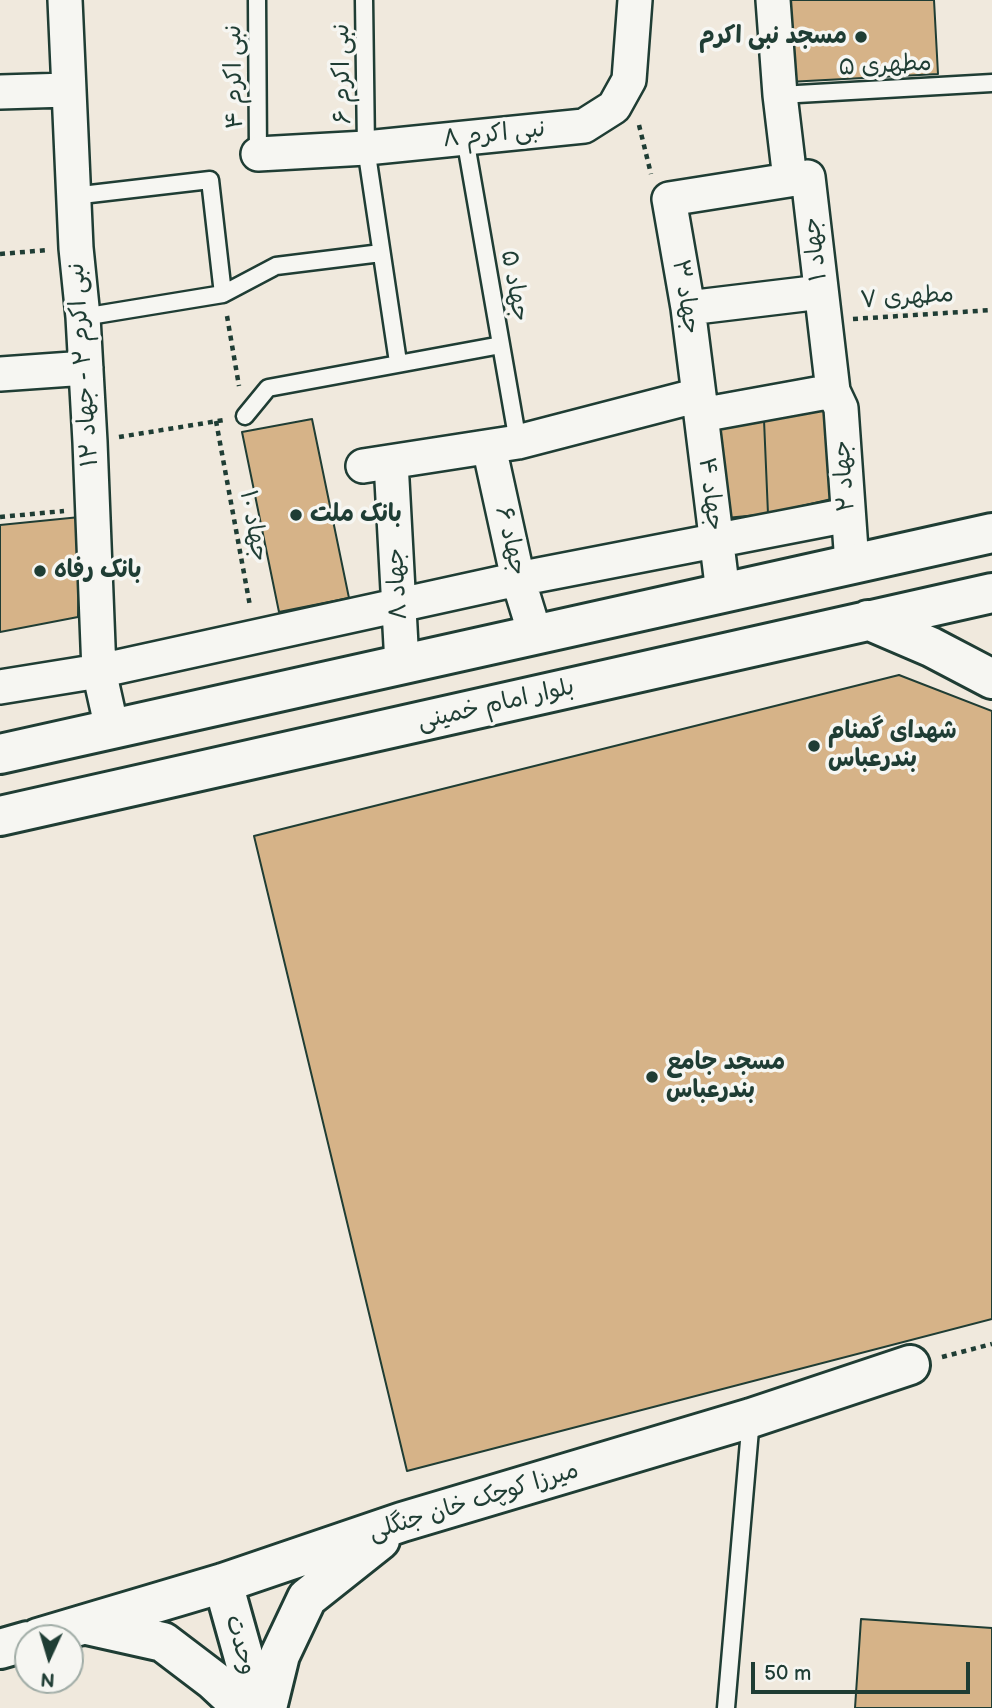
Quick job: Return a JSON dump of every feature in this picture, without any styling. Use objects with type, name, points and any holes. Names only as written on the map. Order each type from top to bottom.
[{"type":"main road","points":[[0,754],[992,533]]},
{"type":"main road","name":"بلوار امام خمینی","points":[[0,816],[992,593]]},
{"type":"main road","points":[[868,620],[931,647],[992,679]]},
{"type":"main road","name":"میرزا کوچک خان جنگلی","points":[[85,1625],[223,1583],[402,1522],[751,1418],[910,1365]]},
{"type":"main road","points":[[267,1708],[280,1655],[307,1598],[402,1522]]},
{"type":"main road","name":"وحدت","points":[[223,1583],[258,1708]]},
{"type":"main road","points":[[85,1625],[163,1642],[213,1680],[243,1708]]},
{"type":"street","name":"نبی اکرم ۲ - جهاد ۱۲","points":[[65,0],[73,196],[90,442],[99,671],[112,729]]},
{"type":"street","name":"نبی اکرم ۸","points":[[258,154],[366,148],[584,126],[614,107],[629,80],[635,0]]},
{"type":"street","name":"جهاد ۱","points":[[773,0],[780,95],[823,306],[833,391]]},
{"type":"street","points":[[0,92],[68,90]]},
{"type":"street","points":[[669,199],[799,178]]},
{"type":"street","name":"جهاد ۳","points":[[669,199],[688,308],[700,405]]},
{"type":"street","points":[[688,308],[823,306]]},
{"type":"street","points":[[0,374],[86,368]]},
{"type":"street","points":[[503,445],[700,405],[833,391]]},
{"type":"street","name":"جهاد ۲","points":[[833,391],[841,408],[852,564]]},
{"type":"street","name":"جهاد ۴","points":[[700,405],[723,593]]},
{"type":"street","name":"جهاد ۸","points":[[401,664],[399,606],[377,464],[503,445]]},
{"type":"street","name":"جهاد ۶","points":[[503,445],[518,579],[535,635]]},
{"type":"street","points":[[0,687],[99,671],[518,579],[848,515]]},
{"type":"lane","name":"نبی اکرم ۴","points":[[257,0],[258,154]]},
{"type":"lane","name":"نبی اکرم ۶","points":[[365,0],[366,148],[398,362]]},
{"type":"lane","name":"مطهری ۵","points":[[780,95],[992,83]]},
{"type":"lane","name":"جهاد ۵","points":[[465,138],[500,345],[503,445]]},
{"type":"lane","points":[[73,196],[210,180],[223,294]]},
{"type":"lane","points":[[83,317],[223,294],[276,266],[382,253]]},
{"type":"lane","points":[[244,416],[268,388],[500,345]]},
{"type":"lane","points":[[726,1708],[751,1418]]},
{"type":"path","points":[[629,80],[653,184],[669,199]]},
{"type":"path","points":[[0,254],[76,248]]},
{"type":"path","points":[[90,442],[244,416],[223,294]]},
{"type":"path","name":"مطهری ۷","points":[[823,306],[992,310]]},
{"type":"path","name":"جهاد ۱۰","points":[[216,421],[256,637]]},
{"type":"path","points":[[0,517],[93,508]]},
{"type":"path","points":[[910,1365],[992,1343]]},
{"type":"building","name":"مسجد نبی اکرم","points":[[783,0],[934,0],[938,74],[788,82]]},
{"type":"building","points":[[831,407],[840,497],[768,514],[764,420]]},
{"type":"building","name":"بانک ملت","points":[[312,419],[349,598],[279,612],[242,432]]},
{"type":"building","points":[[764,420],[768,514],[726,518],[720,428]]},
{"type":"building","name":"بانک رفاه","points":[[80,517],[78,617],[0,632],[0,525]]},
{"type":"building","name":"مسجد جامع بندرعباس","points":[[899,675],[992,711],[992,1319],[407,1471],[254,836]]},
{"type":"building","points":[[861,1619],[992,1628],[992,1708],[855,1708]]},
{"type":"place","name":"مسجد نبی اکرم","points":[[861,37]]},
{"type":"place","name":"بانک ملت","points":[[296,515]]},
{"type":"place","name":"بانک رفاه","points":[[40,571]]},
{"type":"place","name":"شهدای گمنام بندرعباس","points":[[814,746]]},
{"type":"place","name":"مسجد جامع بندرعباس","points":[[652,1077]]}]
